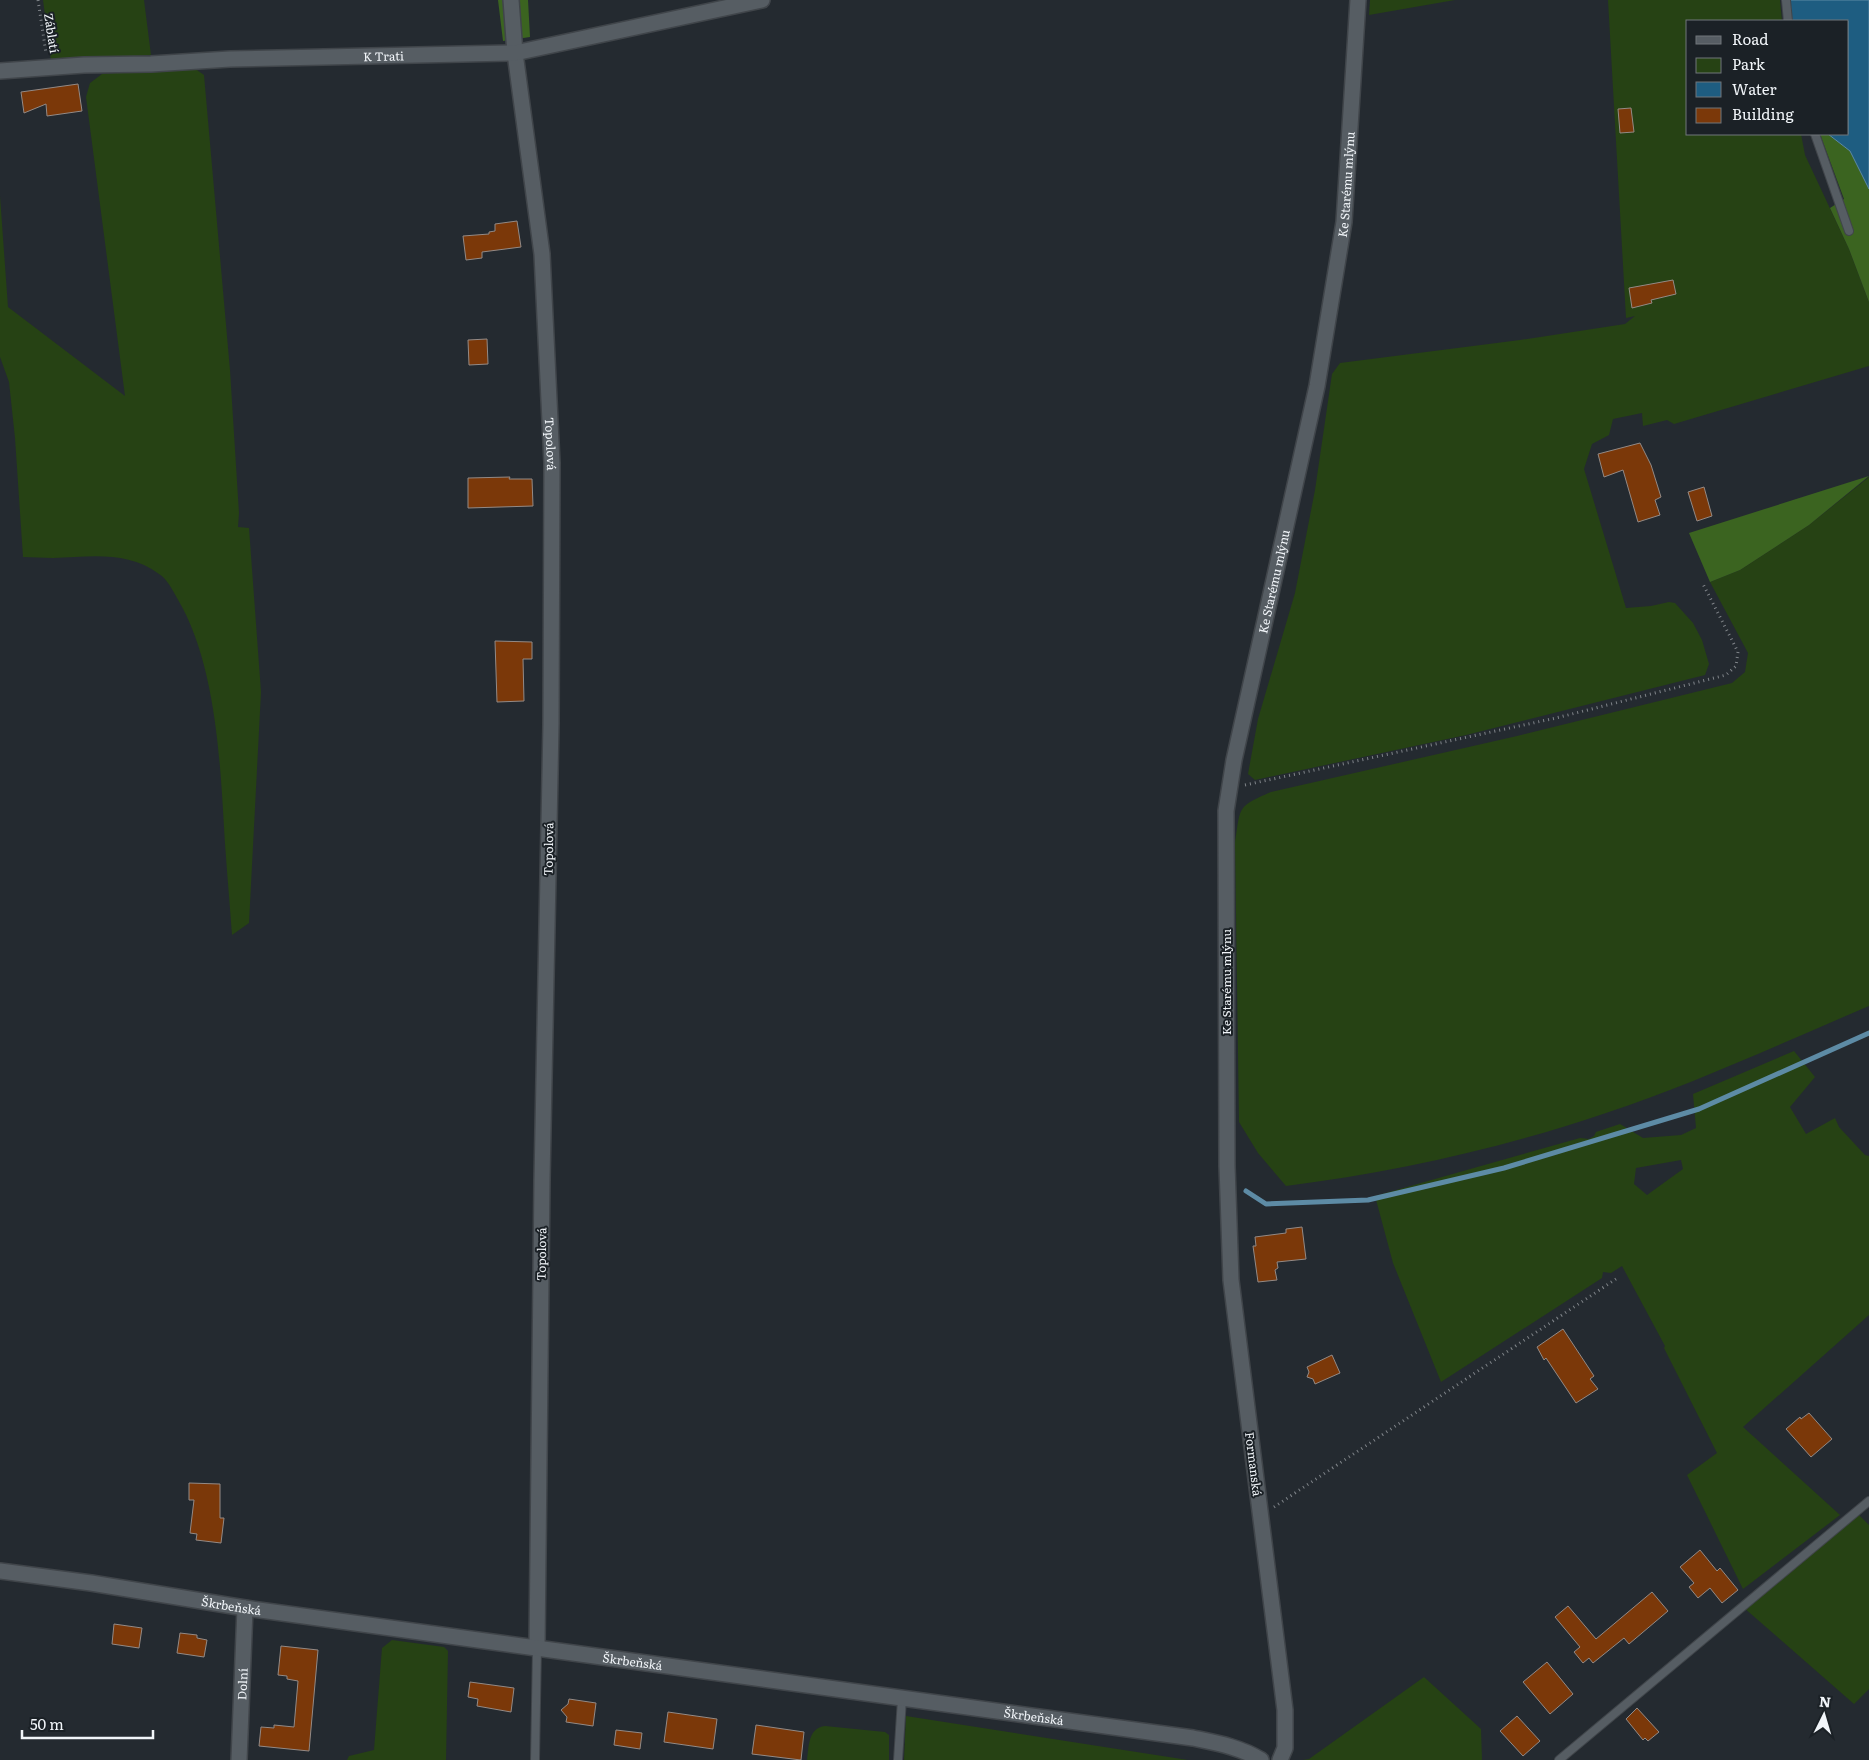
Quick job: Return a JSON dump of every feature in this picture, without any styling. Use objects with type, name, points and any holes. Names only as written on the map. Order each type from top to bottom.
[{"type":"street","name":"Topolová","points":[[510,0],[515,53],[542,254],[552,463],[551,724],[542,1170],[536,1646]]},
{"type":"street","name":"K Trati","points":[[0,71],[84,65],[151,64],[230,59],[515,53],[762,0]]},
{"type":"street","name":"Ke Starému mlýnu","points":[[1228,1166],[1226,811],[1234,760],[1317,386],[1344,222],[1358,0]]},
{"type":"street","name":"Formanská","points":[[1228,1166],[1231,1280],[1284,1710],[1285,1748],[1280,1760]]},
{"type":"street","name":"Škrbeňská","points":[[0,1571],[91,1583],[245,1608],[536,1646],[902,1699],[1193,1738],[1248,1752],[1261,1760]]},
{"type":"street","name":"Dolní","points":[[239,1760],[245,1608]]},
{"type":"lane","points":[[1786,0],[1788,20]]},
{"type":"lane","points":[[1815,135],[1849,231]]},
{"type":"lane","points":[[1559,1760],[1869,1501]]},
{"type":"lane","points":[[535,1760],[536,1646]]},
{"type":"lane","points":[[898,1760],[902,1699]]},
{"type":"path","name":"Záblatí","points":[[38,0],[48,68]]},
{"type":"path","points":[[1229,788],[1556,718],[1726,675],[1736,666],[1738,652],[1703,584]]},
{"type":"path","points":[[1261,1516],[1619,1277]]},
{"type":"green space","points":[[43,0],[144,0],[151,55],[51,61]]},
{"type":"green space","points":[[498,0],[528,0],[530,37],[503,41]]},
{"type":"green space","points":[[1370,0],[1455,0],[1369,15]]},
{"type":"green space","points":[[1608,0],[1780,0],[1782,20],[1686,20],[1686,135],[1801,135],[1805,155],[1849,249],[1869,302],[1869,366],[1674,424],[1667,420],[1643,426],[1642,413],[1613,419],[1609,435],[1592,444],[1584,469],[1626,608],[1669,602],[1675,603],[1693,623],[1702,640],[1709,664],[1705,675],[1466,735],[1255,780],[1248,774],[1258,719],[1295,593],[1315,490],[1332,374],[1340,363],[1520,340],[1625,324],[1635,316],[1626,318]]},
{"type":"green space","points":[[194,68],[204,75],[230,370],[239,513],[238,527],[249,528],[261,692],[249,923],[232,935],[216,729],[206,673],[189,621],[169,584],[147,566],[121,558],[94,556],[23,557],[15,438],[9,382],[0,357],[0,196],[8,307],[125,396],[86,97],[90,83],[102,74]]},
{"type":"green space","points":[[1820,135],[1829,135],[1850,151],[1869,189],[1869,302],[1849,249],[1830,208],[1844,199]]},
{"type":"green space","points":[[1869,476],[1809,525],[1740,570],[1710,582],[1689,533]]},
{"type":"green space","points":[[1869,477],[1869,1006],[1673,1089],[1567,1126],[1488,1148],[1408,1166],[1286,1186],[1258,1153],[1239,1122],[1235,843],[1240,815],[1246,805],[1271,792],[1517,736],[1732,683],[1745,672],[1748,653],[1710,582],[1740,570],[1809,525]]},
{"type":"green space","points":[[1794,1051],[1815,1077],[1790,1107],[1806,1134],[1835,1118],[1839,1127],[1865,1155],[1869,1156],[1869,1315],[1743,1427],[1840,1515],[1743,1589],[1687,1475],[1717,1453],[1664,1348],[1665,1346],[1622,1266],[1611,1273],[1603,1272],[1602,1278],[1441,1382],[1393,1263],[1375,1196],[1580,1138],[1589,1139],[1596,1132],[1620,1124],[1643,1138],[1681,1135],[1696,1128],[1693,1094]],"holes":[[[1681,1160],[1683,1169],[1647,1195],[1634,1184],[1636,1168]]]},
{"type":"green space","points":[[1856,1512],[1869,1525],[1869,1689],[1854,1704],[1743,1607]]},
{"type":"green space","points":[[392,1640],[444,1647],[448,1651],[446,1760],[347,1760],[349,1756],[374,1750],[382,1648]]},
{"type":"green space","points":[[1424,1677],[1481,1729],[1482,1760],[1303,1760],[1309,1759]]},
{"type":"green space","points":[[906,1716],[1188,1760],[904,1760]]},
{"type":"green space","points":[[819,1727],[885,1732],[889,1735],[889,1760],[807,1760],[812,1734]]},
{"type":"water","points":[[1790,0],[1869,0],[1869,189],[1850,151],[1829,135],[1849,135],[1849,20],[1792,20]]},
{"type":"building","points":[[78,84],[82,111],[47,116],[46,104],[24,113],[21,92]]},
{"type":"building","points":[[1631,108],[1634,132],[1620,133],[1618,109]]},
{"type":"building","points":[[517,221],[521,247],[482,252],[482,258],[466,260],[463,236],[489,234],[489,232],[495,231],[495,224]]},
{"type":"building","points":[[1673,280],[1676,294],[1651,300],[1652,303],[1632,308],[1629,288]]},
{"type":"building","points":[[487,339],[488,364],[469,365],[468,340]]},
{"type":"building","points":[[1640,443],[1651,465],[1661,497],[1655,500],[1660,515],[1638,522],[1623,470],[1604,477],[1598,454]]},
{"type":"building","points":[[510,477],[509,479],[532,479],[533,506],[468,508],[468,478]]},
{"type":"building","points":[[1704,487],[1712,516],[1697,521],[1688,492]]},
{"type":"building","points":[[495,641],[532,642],[532,659],[523,659],[524,701],[497,702]]},
{"type":"building","points":[[1302,1227],[1306,1259],[1277,1262],[1278,1268],[1275,1270],[1277,1280],[1258,1282],[1253,1246],[1256,1246],[1255,1237],[1286,1233],[1286,1229]]},
{"type":"building","points":[[1563,1329],[1594,1376],[1590,1379],[1598,1389],[1576,1403],[1546,1358],[1544,1360],[1537,1347]]},
{"type":"building","points":[[1332,1355],[1340,1373],[1315,1384],[1313,1379],[1307,1377],[1309,1372],[1307,1367]]},
{"type":"building","points":[[1809,1413],[1832,1439],[1811,1457],[1786,1429],[1800,1417],[1801,1419]]},
{"type":"building","points":[[189,1483],[220,1484],[220,1518],[224,1518],[221,1543],[196,1540],[197,1534],[190,1533],[194,1500],[189,1500]]},
{"type":"building","points":[[1700,1550],[1717,1571],[1720,1568],[1738,1590],[1722,1603],[1710,1588],[1698,1598],[1689,1587],[1694,1583],[1680,1567]]},
{"type":"building","points":[[1652,1592],[1668,1611],[1629,1644],[1624,1638],[1593,1663],[1589,1658],[1583,1663],[1574,1652],[1580,1647],[1555,1617],[1568,1606],[1596,1639]]},
{"type":"building","points":[[114,1624],[142,1628],[139,1648],[112,1644]]},
{"type":"building","points":[[180,1633],[197,1635],[197,1638],[207,1640],[204,1657],[177,1653]]},
{"type":"building","points":[[281,1646],[318,1650],[309,1751],[259,1746],[261,1727],[274,1728],[274,1725],[294,1727],[298,1681],[287,1679],[287,1676],[278,1675]]},
{"type":"building","points":[[1547,1662],[1573,1694],[1550,1714],[1523,1682]]},
{"type":"building","points":[[470,1682],[514,1688],[511,1712],[477,1706],[478,1699],[468,1697]]},
{"type":"building","points":[[569,1699],[596,1703],[593,1726],[566,1722],[567,1717],[561,1710],[568,1704]]},
{"type":"building","points":[[1637,1708],[1659,1732],[1648,1741],[1645,1738],[1643,1740],[1626,1719]]},
{"type":"building","points":[[668,1712],[717,1719],[713,1749],[664,1742]]},
{"type":"building","points":[[1517,1716],[1540,1741],[1523,1756],[1500,1731]]},
{"type":"building","points":[[756,1725],[804,1732],[801,1760],[752,1754]]},
{"type":"building","points":[[616,1730],[642,1733],[640,1749],[614,1745]]},
{"type":"waterway","points":[[1246,1191],[1266,1204],[1368,1200],[1504,1168],[1699,1109],[1869,1033]]}]
